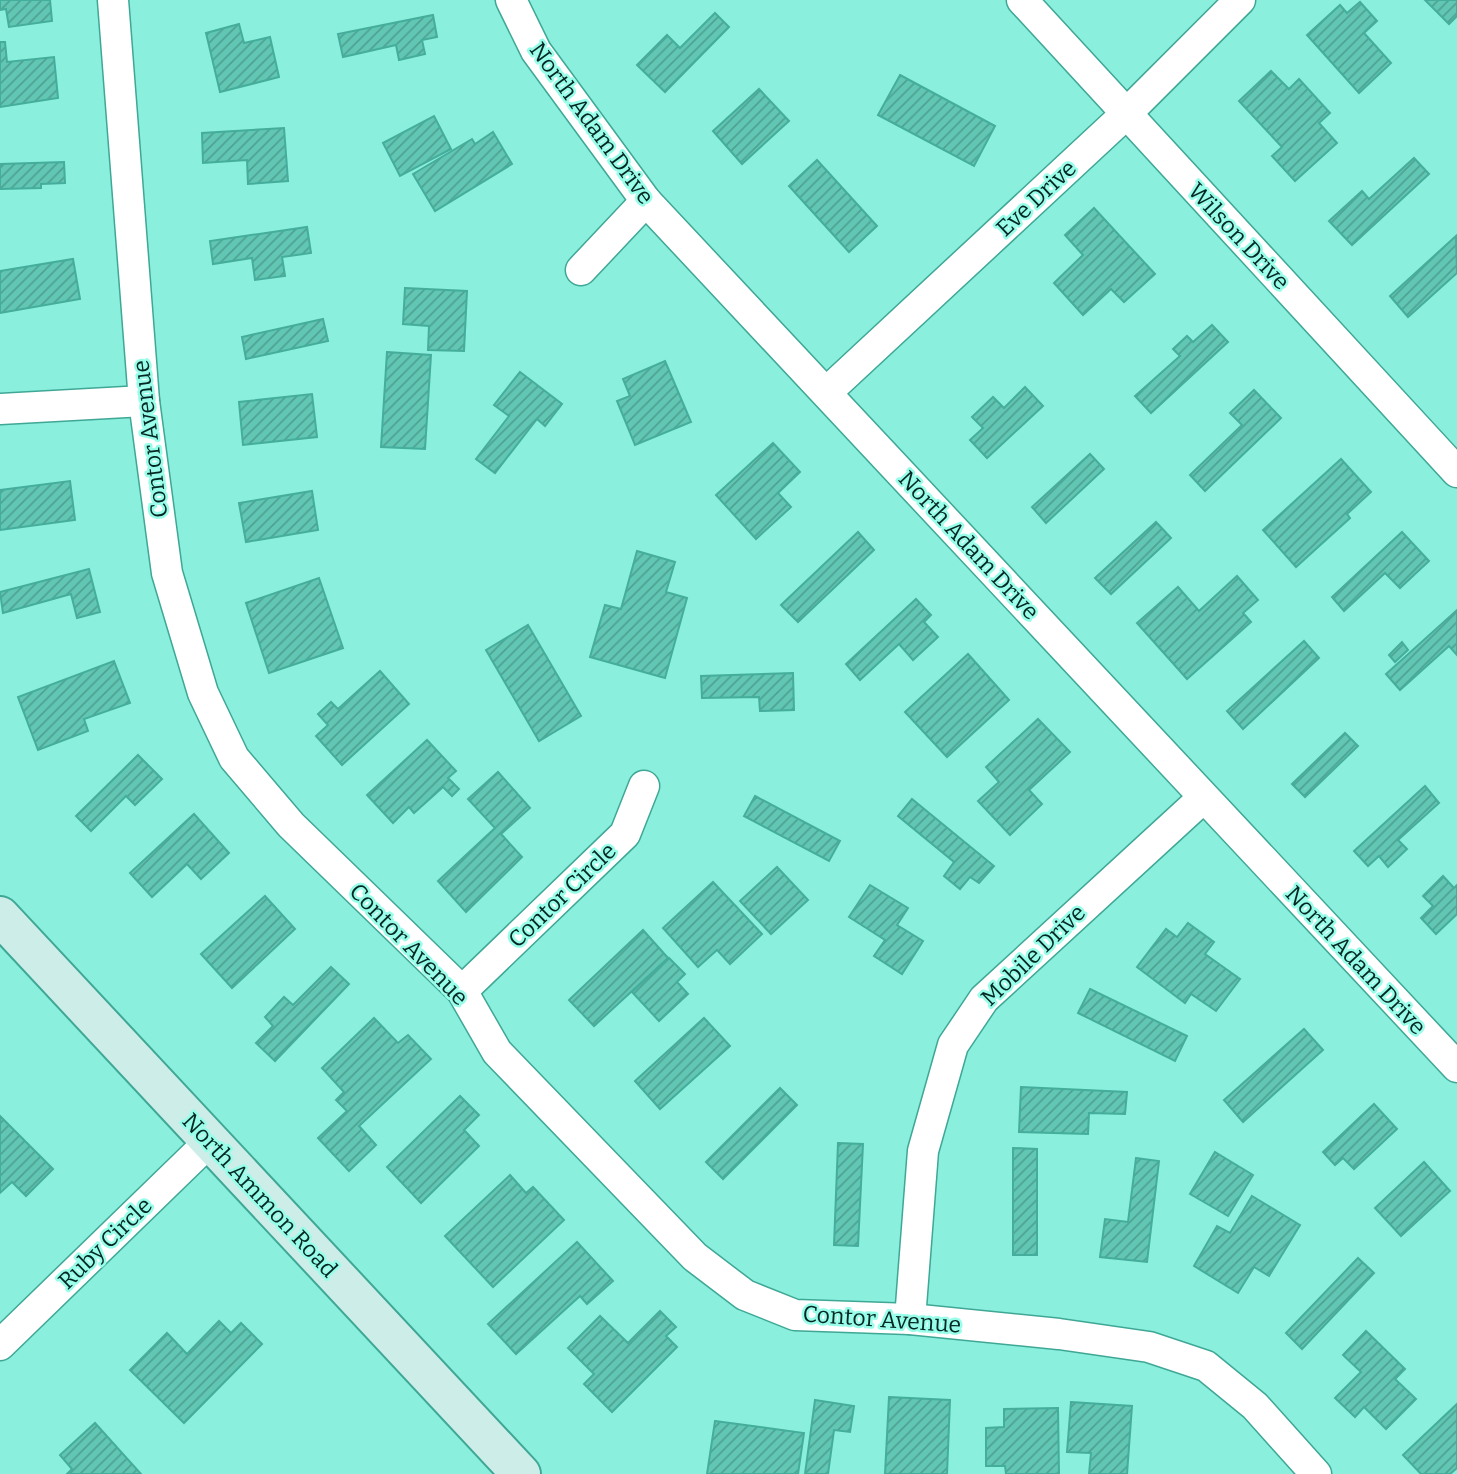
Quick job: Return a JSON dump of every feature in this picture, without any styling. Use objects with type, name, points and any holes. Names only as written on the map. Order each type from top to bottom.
[{"type":"main road","name":"North Ammon Road","points":[[0,916],[520,1474]]},
{"type":"street","name":"Contor Avenue","points":[[113,0],[144,401],[167,573],[202,692],[234,758],[291,824],[461,991],[497,1052],[695,1257],[745,1295],[795,1315],[910,1319],[1059,1334],[1149,1347],[1206,1366],[1255,1406],[1316,1474]]},
{"type":"street","name":"North Adam Drive","points":[[511,0],[536,51],[646,201],[828,391],[1203,798],[1457,1067]]},
{"type":"street","name":"Wilson Drive","points":[[1022,0],[1457,472]]},
{"type":"street","name":"Eve Drive","points":[[828,391],[1126,114],[1240,0]]},
{"type":"street","points":[[581,270],[646,201]]},
{"type":"street","points":[[0,409],[144,401]]},
{"type":"street","name":"Contor Circle","points":[[461,991],[625,834],[644,786]]},
{"type":"street","name":"Mobile Drive","points":[[910,1319],[923,1151],[954,1045],[984,999],[1203,798]]},
{"type":"street","name":"Ruby Circle","points":[[0,1345],[210,1141]]},
{"type":"building","points":[[0,0],[50,0],[52,21],[9,27],[6,9],[0,10]]},
{"type":"building","points":[[1425,0],[1457,0],[1457,16],[1449,24]]},
{"type":"building","points":[[1360,2],[1377,21],[1364,33],[1391,63],[1359,93],[1307,35],[1340,5],[1347,13]]},
{"type":"building","points":[[715,13],[729,27],[665,92],[637,65],[667,35],[680,48]]},
{"type":"building","points":[[433,15],[437,37],[422,40],[425,54],[399,60],[396,45],[343,57],[338,34]]},
{"type":"building","points":[[239,24],[244,43],[270,37],[279,77],[220,92],[206,33]]},
{"type":"building","points":[[0,42],[5,42],[7,62],[54,57],[58,98],[0,107]]},
{"type":"building","points":[[1271,71],[1289,89],[1299,79],[1330,113],[1319,123],[1337,143],[1295,181],[1272,156],[1282,147],[1239,101]]},
{"type":"building","points":[[900,75],[995,126],[974,166],[878,115]]},
{"type":"building","points":[[759,89],[789,121],[742,164],[713,131]]},
{"type":"building","points":[[434,116],[451,149],[400,176],[383,143]]},
{"type":"building","points":[[284,128],[288,181],[248,184],[247,160],[203,163],[202,133]]},
{"type":"building","points":[[493,132],[512,164],[435,211],[413,174],[472,139],[475,144]]},
{"type":"building","points":[[1414,158],[1429,174],[1352,245],[1329,221],[1362,191],[1369,199]]},
{"type":"building","points":[[817,160],[877,226],[849,252],[789,186]]},
{"type":"building","points":[[64,162],[65,183],[41,184],[41,188],[0,189],[0,164]]},
{"type":"building","points":[[1094,208],[1155,274],[1124,302],[1111,289],[1083,315],[1054,283],[1083,255],[1065,235]]},
{"type":"building","points":[[307,227],[311,253],[282,257],[285,276],[255,280],[252,258],[213,264],[210,241]]},
{"type":"building","points":[[1456,236],[1457,273],[1408,317],[1390,296]]},
{"type":"building","points":[[73,259],[80,299],[0,313],[0,271]]},
{"type":"building","points":[[405,288],[467,291],[464,351],[428,350],[429,326],[403,324]]},
{"type":"building","points":[[323,319],[328,341],[246,359],[242,337]]},
{"type":"building","points":[[1212,325],[1228,342],[1151,413],[1135,396],[1180,356],[1173,349],[1187,336],[1193,342]]},
{"type":"building","points":[[387,352],[431,355],[425,449],[381,447]]},
{"type":"building","points":[[665,361],[691,422],[635,445],[617,401],[630,396],[623,379]]},
{"type":"building","points":[[520,372],[562,404],[545,426],[537,419],[495,473],[476,459],[509,416],[494,405]]},
{"type":"building","points":[[1025,387],[1043,406],[987,458],[970,440],[983,428],[972,417],[993,397],[1004,408]]},
{"type":"building","points":[[1254,390],[1281,418],[1205,491],[1190,475],[1242,425],[1230,413]]},
{"type":"building","points":[[312,394],[317,437],[243,445],[239,402]]},
{"type":"building","points":[[773,443],[800,472],[778,493],[791,507],[756,539],[716,495]]},
{"type":"building","points":[[1090,454],[1104,469],[1046,523],[1032,507]]},
{"type":"building","points":[[1341,459],[1371,492],[1347,514],[1350,518],[1296,567],[1263,530]]},
{"type":"building","points":[[70,481],[75,520],[0,530],[0,490]]},
{"type":"building","points":[[312,491],[318,530],[246,542],[239,503]]},
{"type":"building","points":[[1156,522],[1171,538],[1111,594],[1095,578]]},
{"type":"building","points":[[858,532],[874,550],[798,622],[781,605]]},
{"type":"building","points":[[1402,532],[1429,561],[1400,588],[1385,573],[1344,611],[1332,597]]},
{"type":"building","points":[[637,551],[675,562],[666,592],[687,598],[665,678],[590,657],[605,605],[621,609]]},
{"type":"building","points":[[89,569],[100,612],[77,618],[71,594],[3,613],[0,592]]},
{"type":"building","points":[[1237,576],[1258,600],[1243,613],[1251,622],[1187,679],[1137,623],[1178,587],[1199,611]]},
{"type":"building","points":[[319,578],[343,648],[269,673],[246,603]]},
{"type":"building","points":[[916,599],[931,615],[924,622],[938,637],[913,660],[899,644],[860,680],[846,664]]},
{"type":"building","points":[[1457,610],[1457,655],[1449,646],[1400,690],[1386,674]]},
{"type":"building","points":[[528,625],[581,716],[539,741],[486,650]]},
{"type":"building","points":[[1304,641],[1319,658],[1243,729],[1227,711]]},
{"type":"building","points":[[1402,642],[1408,650],[1395,662],[1389,655]]},
{"type":"building","points":[[968,654],[1009,700],[947,757],[905,712]]},
{"type":"building","points":[[114,661],[130,703],[84,719],[88,731],[38,750],[18,697]]},
{"type":"building","points":[[380,671],[409,704],[342,765],[316,736],[328,725],[318,714],[331,702],[338,709]]},
{"type":"building","points":[[793,673],[794,710],[760,711],[759,697],[702,698],[701,676]]},
{"type":"building","points":[[1038,719],[1070,752],[1029,790],[1042,804],[1010,835],[978,801],[999,782],[986,767]]},
{"type":"building","points":[[1345,733],[1358,746],[1305,797],[1292,784]]},
{"type":"building","points":[[427,740],[456,771],[448,778],[459,789],[452,796],[443,787],[414,813],[409,807],[393,823],[367,795]]},
{"type":"building","points":[[138,755],[162,779],[135,805],[126,796],[91,831],[76,816]]},
{"type":"building","points":[[498,772],[530,808],[501,834],[522,857],[466,912],[438,881],[495,828],[468,799]]},
{"type":"building","points":[[1425,786],[1439,803],[1398,840],[1407,849],[1388,867],[1379,856],[1368,866],[1354,851]]},
{"type":"building","points":[[755,796],[840,841],[829,861],[744,816]]},
{"type":"building","points":[[912,799],[994,866],[979,883],[970,877],[960,889],[944,876],[954,862],[898,816]]},
{"type":"building","points":[[194,814],[229,853],[201,879],[187,864],[152,897],[130,873]]},
{"type":"building","points":[[777,867],[808,900],[771,934],[740,901]]},
{"type":"building","points":[[1443,876],[1454,888],[1457,885],[1457,914],[1436,934],[1421,918],[1433,906],[1423,896]]},
{"type":"building","points":[[713,882],[762,934],[730,964],[717,950],[698,967],[663,928]]},
{"type":"building","points":[[870,885],[908,908],[897,925],[923,941],[902,974],[874,956],[885,940],[849,917]]},
{"type":"building","points":[[265,896],[295,929],[232,988],[201,954]]},
{"type":"building","points":[[1188,923],[1214,942],[1205,954],[1240,979],[1216,1011],[1191,994],[1185,1003],[1137,967],[1166,929],[1177,937]]},
{"type":"building","points":[[643,930],[668,958],[594,1026],[569,1000]]},
{"type":"building","points":[[669,958],[685,974],[677,982],[688,994],[659,1021],[632,992]]},
{"type":"building","points":[[331,967],[349,984],[275,1061],[256,1043],[273,1026],[265,1017],[284,997],[293,1005]]},
{"type":"building","points":[[1090,989],[1187,1036],[1175,1061],[1078,1013]]},
{"type":"building","points":[[374,1018],[398,1043],[408,1035],[431,1059],[359,1126],[376,1145],[349,1171],[318,1138],[347,1111],[336,1100],[344,1092],[322,1068]]},
{"type":"building","points":[[704,1018],[730,1046],[660,1109],[635,1081]]},
{"type":"building","points":[[1304,1029],[1323,1050],[1243,1122],[1224,1100]]},
{"type":"building","points":[[1021,1087],[1127,1092],[1125,1114],[1089,1113],[1088,1134],[1019,1132]]},
{"type":"building","points":[[780,1088],[797,1105],[723,1179],[706,1162]]},
{"type":"building","points":[[460,1096],[479,1115],[464,1130],[479,1146],[421,1203],[387,1167]]},
{"type":"building","points":[[1374,1104],[1397,1129],[1354,1169],[1343,1158],[1335,1165],[1323,1152]]},
{"type":"building","points":[[0,1116],[53,1169],[26,1196],[12,1182],[0,1193]]},
{"type":"building","points":[[838,1143],[863,1144],[858,1246],[834,1245]]},
{"type":"building","points":[[1013,1148],[1037,1149],[1037,1255],[1013,1255]]},
{"type":"building","points":[[1215,1152],[1253,1175],[1228,1216],[1190,1194]]},
{"type":"building","points":[[1136,1158],[1159,1161],[1147,1262],[1100,1257],[1105,1219],[1128,1222]]},
{"type":"building","points":[[1424,1162],[1450,1191],[1401,1236],[1375,1208]]},
{"type":"building","points":[[510,1175],[526,1193],[533,1187],[564,1220],[493,1287],[445,1236]]},
{"type":"building","points":[[1252,1196],[1300,1225],[1269,1276],[1254,1267],[1238,1293],[1194,1266],[1217,1226],[1230,1233]]},
{"type":"building","points":[[577,1242],[613,1281],[587,1304],[580,1296],[516,1354],[488,1324]]},
{"type":"building","points":[[1358,1258],[1374,1273],[1302,1349],[1286,1333]]},
{"type":"building","points":[[660,1311],[676,1327],[666,1336],[677,1347],[612,1412],[584,1384],[594,1374],[568,1348],[600,1316],[628,1343]]},
{"type":"building","points":[[219,1321],[231,1333],[241,1323],[262,1344],[184,1423],[130,1370],[167,1333],[187,1354]]},
{"type":"building","points":[[1366,1331],[1405,1369],[1395,1379],[1416,1399],[1386,1429],[1364,1407],[1355,1417],[1335,1398],[1361,1372],[1343,1355]]},
{"type":"building","points":[[889,1397],[950,1400],[947,1474],[885,1474]]},
{"type":"building","points":[[815,1400],[854,1406],[850,1432],[834,1430],[828,1474],[805,1474]]},
{"type":"building","points":[[1071,1402],[1132,1406],[1127,1474],[1089,1474],[1091,1453],[1067,1452]]},
{"type":"building","points":[[1457,1404],[1457,1468],[1450,1474],[1421,1474],[1403,1455]]},
{"type":"building","points":[[1058,1408],[1059,1474],[1006,1474],[1005,1466],[986,1466],[986,1428],[1004,1427],[1004,1409]]},
{"type":"building","points":[[715,1421],[804,1433],[798,1474],[707,1474]]},
{"type":"building","points":[[95,1423],[141,1474],[67,1474],[72,1469],[60,1455]]}]
